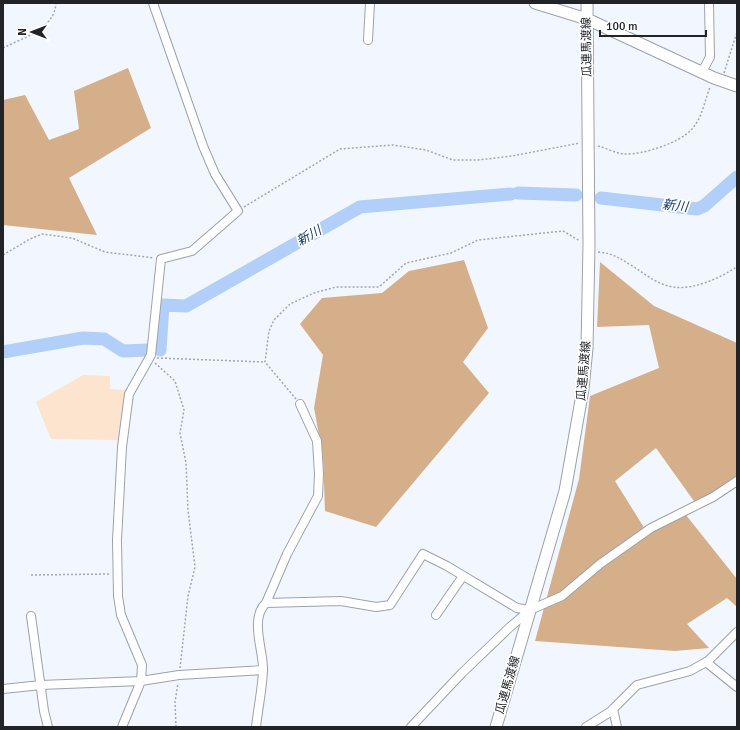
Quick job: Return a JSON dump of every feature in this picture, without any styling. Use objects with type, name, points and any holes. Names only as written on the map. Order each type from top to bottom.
[{"type":"main road","points":[[535,3],[587,19],[702,72],[737,86]]},
{"type":"main road","name":"瓜連馬渡線","points":[[496,727],[565,491],[578,423],[587,348],[589,247],[587,3]]},
{"type":"street","points":[[122,727],[141,681],[142,665],[121,615],[118,574],[117,540],[122,455],[129,394],[149,358],[161,259],[192,251],[238,211],[215,174],[153,3]]},
{"type":"street","points":[[368,40],[370,3]]},
{"type":"street","points":[[702,72],[710,57],[709,3]]},
{"type":"street","points":[[256,727],[263,670],[258,621],[260,608],[266,603],[287,554],[318,496],[319,474],[317,441],[300,404]]},
{"type":"street","points":[[411,727],[462,673],[530,610],[562,596],[600,564],[651,528],[713,498],[737,481]]},
{"type":"street","points":[[266,603],[341,600],[376,607],[390,604],[423,554],[447,566],[516,608],[530,610]]},
{"type":"street","points":[[436,615],[463,576]]},
{"type":"street","points":[[31,616],[44,710],[48,727]]},
{"type":"street","points":[[586,727],[613,709],[637,685],[690,672],[706,662],[737,632]]},
{"type":"street","points":[[706,662],[737,687]]},
{"type":"street","points":[[3,689],[41,685],[141,681],[179,675],[263,670]]},
{"type":"street","points":[[613,709],[617,727]]},
{"type":"path","points":[[3,48],[47,25],[54,14],[56,3]]},
{"type":"path","points":[[238,211],[340,149],[393,145],[426,150],[453,160],[478,160],[587,143],[622,154],[646,152],[685,136],[693,128],[718,79],[737,32]]},
{"type":"path","points":[[300,404],[265,362],[269,331],[274,320],[290,304],[314,293],[336,287],[379,287],[406,263],[452,253],[478,240],[536,232],[563,231],[583,244],[611,253],[653,279],[673,287],[693,286],[724,275],[737,267]]},
{"type":"path","points":[[3,255],[30,239],[42,234],[72,238],[105,252],[161,259]]},
{"type":"path","points":[[149,358],[265,362]]},
{"type":"path","points":[[149,358],[175,381],[184,410],[180,432],[186,463],[188,510],[195,567],[188,596],[175,702],[176,727]]},
{"type":"path","points":[[31,575],[118,574]]},
{"type":"shaded area","points":[[128,68],[151,128],[69,178],[97,235],[3,225],[3,100],[25,95],[49,140],[79,129],[74,91]]},
{"type":"shaded area","points":[[464,260],[488,328],[463,362],[489,393],[376,527],[325,511],[323,456],[314,408],[323,355],[300,324],[322,298],[382,293],[409,271]]},
{"type":"shaded area","points":[[600,262],[654,306],[737,343],[737,476],[696,504],[656,448],[615,481],[648,534],[686,515],[737,579],[737,607],[727,598],[687,624],[709,648],[675,651],[535,641],[579,479],[590,396],[659,368],[649,325],[597,327]]},
{"type":"shaded area","points":[[83,375],[110,376],[110,389],[126,390],[119,440],[51,439],[36,402]]},
{"type":"waterway","name":"新川","points":[[601,198],[697,209],[704,206],[737,177]]},
{"type":"waterway","name":"新川","points":[[518,193],[576,195]]},
{"type":"waterway","name":"新川","points":[[160,350],[163,305],[186,306],[360,207],[511,194]]},
{"type":"waterway","name":"新川","points":[[3,352],[83,338],[104,339],[123,351],[148,350]]}]
